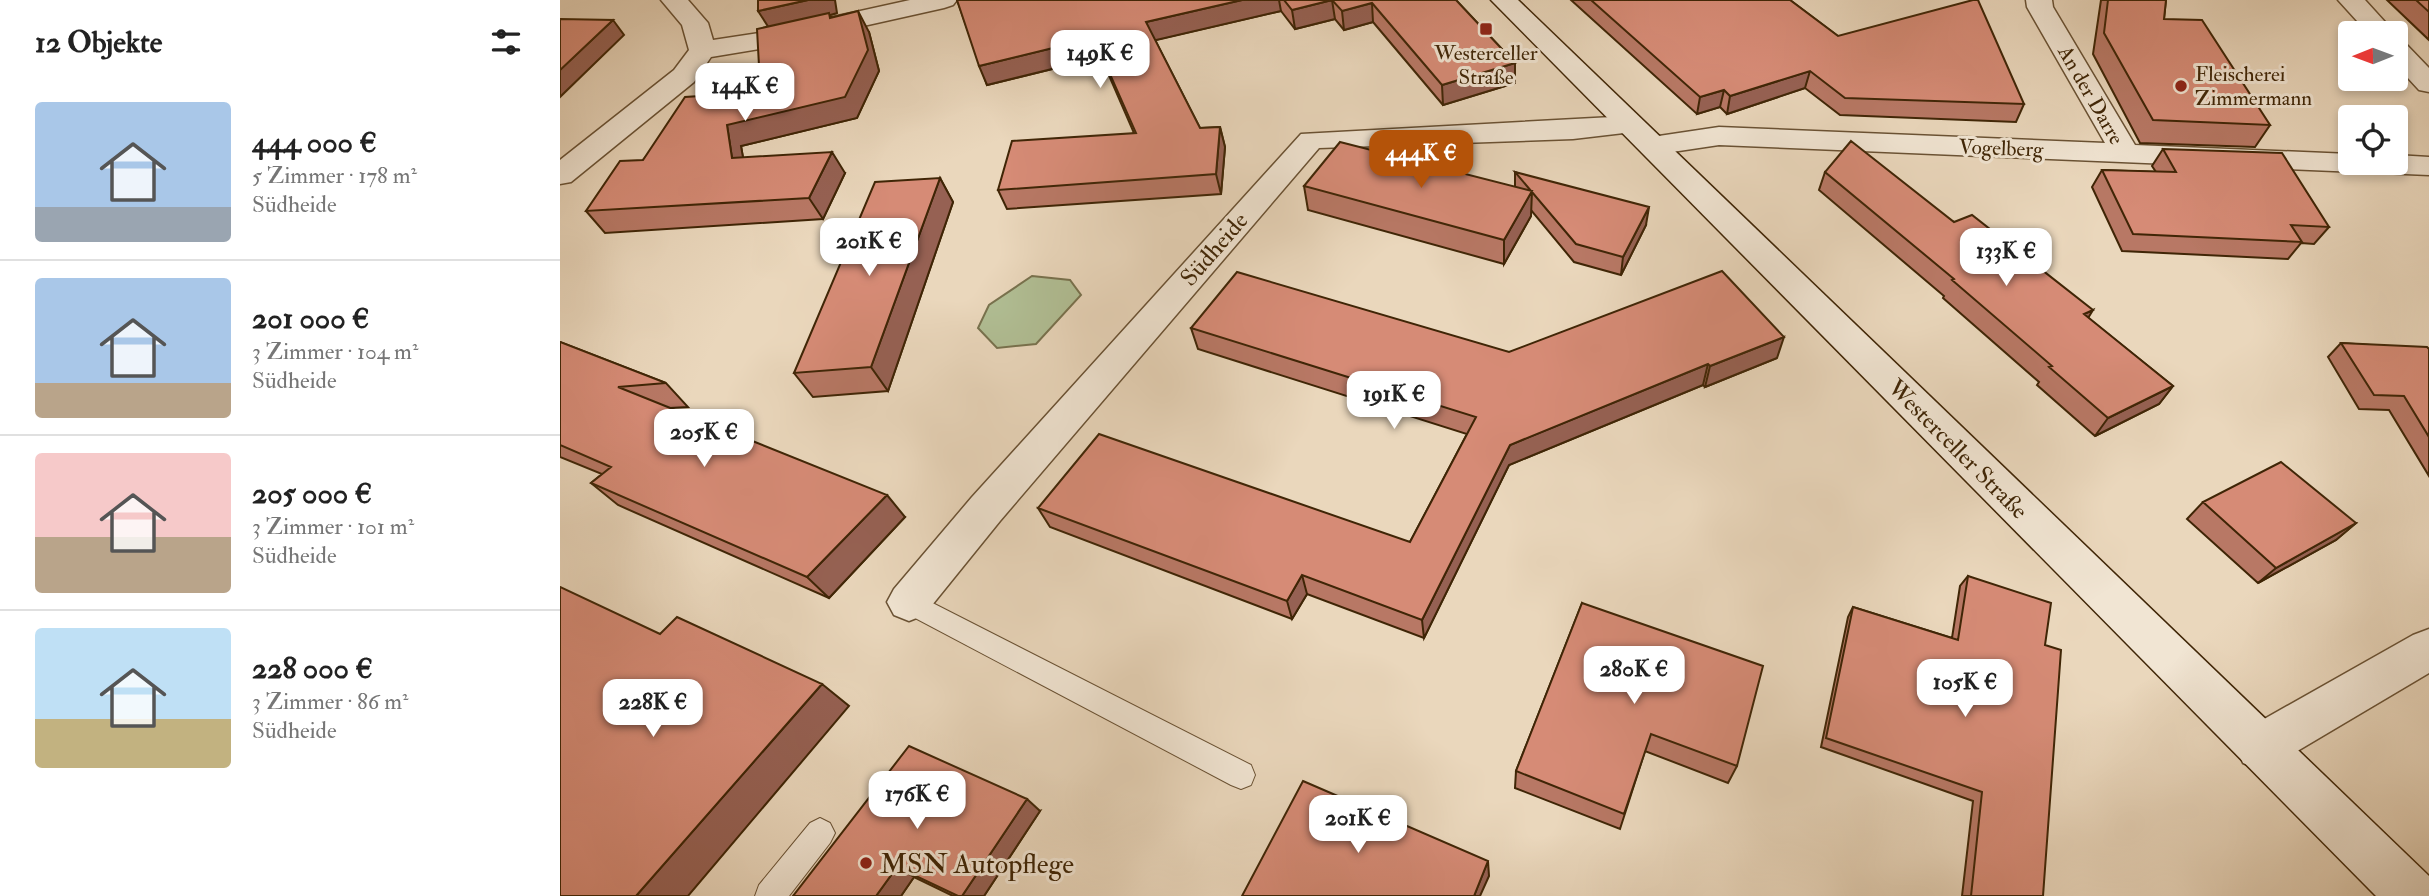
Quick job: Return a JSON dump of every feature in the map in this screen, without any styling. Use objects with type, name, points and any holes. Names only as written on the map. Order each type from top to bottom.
[{"type":"street","points":[[674,0],[695,23],[702,50]]},
{"type":"street","points":[[560,175],[684,76],[702,50],[765,40],[944,0]]},
{"type":"street","name":"Westerceller Straße","points":[[1504,0],[2412,896]]},
{"type":"street","name":"An der Darre","points":[[2039,0],[2040,7],[2125,153]]},
{"type":"street","points":[[2351,0],[2371,21]]},
{"type":"street","points":[[2408,61],[2429,84]]},
{"type":"street","name":"Südheide","points":[[909,602],[986,509],[1311,139],[1573,130],[1641,136]]},
{"type":"street","name":"Vogelberg","points":[[1641,136],[1719,136],[2338,162]]},
{"type":"street","points":[[2408,165],[2429,166]]},
{"type":"street","points":[[2260,747],[2429,649]]},
{"type":"lane","points":[[909,602],[1241,775]]},
{"type":"lane","points":[[770,896],[820,833]]},
{"type":"green space","points":[[1032,276],[1070,280],[1081,295],[1036,344],[997,348],[978,328],[989,305]]},
{"type":"building","points":[[758,0],[808,0],[758,11]]},
{"type":"building","points":[[957,0],[1242,0],[1146,22],[1200,128],[1220,127],[1216,174],[998,190],[1012,141],[1136,133],[1094,38],[979,66]]},
{"type":"building","points":[[1284,0],[1332,0],[1292,10]]},
{"type":"building","points":[[1332,0],[1456,0],[1515,63],[1442,85],[1372,3],[1342,11]]},
{"type":"building","points":[[1591,0],[1790,0],[1838,36],[1978,0],[2024,104],[1845,98],[1810,71],[1730,96],[1724,90],[1700,97]]},
{"type":"building","points":[[2108,0],[2166,0],[2164,19],[2202,20],[2270,125],[2153,120],[2104,33]]},
{"type":"building","points":[[2416,0],[2429,0],[2429,12]]},
{"type":"building","points":[[858,11],[868,50],[845,97],[727,125],[732,158],[832,152],[809,198],[586,211],[620,161],[643,160],[685,97],[700,96],[718,68],[759,66],[757,29],[829,13],[830,18]]},
{"type":"building","points":[[560,19],[613,20],[560,70]]},
{"type":"building","points":[[1851,141],[1954,222],[1972,215],[2093,310],[2084,314],[2173,386],[2108,418],[1952,280],[1954,279],[1825,172]]},
{"type":"building","points":[[1340,142],[1532,191],[1504,240],[1304,186]]},
{"type":"building","points":[[2163,149],[2282,153],[2329,227],[2291,225],[2302,242],[2133,234],[2102,170],[2176,172]]},
{"type":"building","points":[[1515,172],[1649,207],[1623,257],[1576,244]]},
{"type":"building","points":[[940,178],[871,367],[794,373],[875,182]]},
{"type":"building","points":[[1722,271],[1784,337],[1710,366],[1708,364],[1510,445],[1422,620],[1302,575],[1287,601],[1038,508],[1099,434],[1410,542],[1476,417],[1191,328],[1237,272],[1509,352]]},
{"type":"building","points":[[560,342],[666,383],[618,387],[887,495],[807,577],[591,483],[611,467],[560,445]]},
{"type":"building","points":[[2341,343],[2429,349],[2429,437],[2404,396],[2374,395]]},
{"type":"building","points":[[2281,462],[2356,523],[2276,568],[2203,502]]},
{"type":"building","points":[[1968,576],[2051,603],[2045,645],[2061,650],[2043,896],[1971,896],[1982,792],[1826,738],[1853,607],[1958,640]]},
{"type":"building","points":[[560,587],[660,634],[677,617],[822,684],[636,896],[560,896]]},
{"type":"building","points":[[1582,603],[1763,666],[1737,766],[1651,734],[1624,814],[1516,771]]},
{"type":"building","points":[[909,746],[1027,799],[962,896],[897,867],[876,896],[793,896]]},
{"type":"building","points":[[1303,781],[1488,861],[1474,896],[1242,896]]},
{"type":"place","name":"Westerceller Straße","points":[[1486,29]]},
{"type":"place","name":"Fleischerei Zimmermann","points":[[2181,86]]},
{"type":"place","name":"MSN Autopflege","points":[[866,863]]}]
